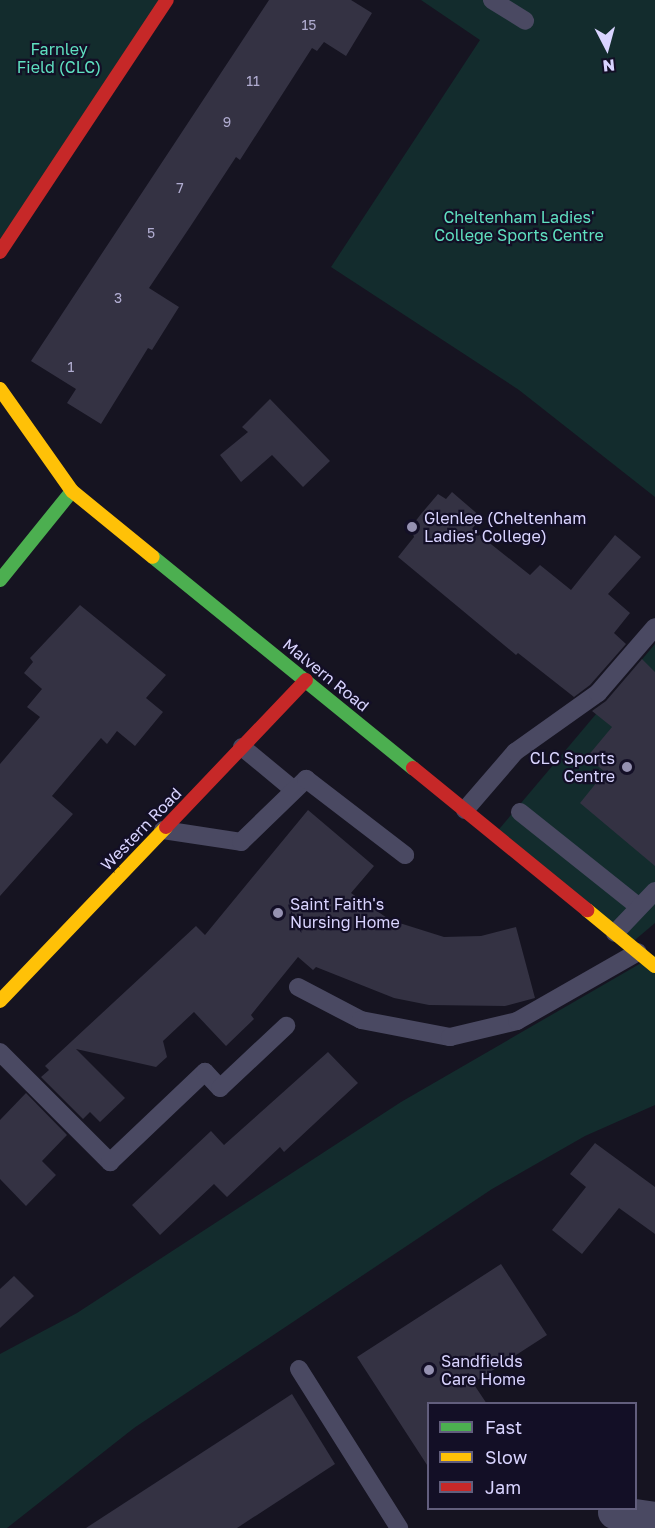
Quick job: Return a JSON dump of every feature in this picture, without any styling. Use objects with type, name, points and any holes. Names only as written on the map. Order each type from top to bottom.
[{"type":"street","points":[[0,252],[167,0]]},
{"type":"street","name":"Malvern Road","points":[[0,389],[72,491],[655,966]]},
{"type":"street","points":[[0,580],[72,491]]},
{"type":"street","name":"Western Road","points":[[0,1001],[306,680]]},
{"type":"street","points":[[614,1512],[655,1518]]},
{"type":"lane","points":[[492,0],[525,21]]},
{"type":"lane","points":[[465,810],[515,752],[598,693],[655,627]]},
{"type":"lane","points":[[242,747],[294,790]]},
{"type":"lane","points":[[163,830],[241,842],[306,779],[405,855]]},
{"type":"lane","points":[[512,848],[526,817],[639,908]]},
{"type":"lane","points":[[615,933],[655,891]]},
{"type":"lane","points":[[298,987],[361,1020],[450,1037],[517,1021],[638,952]]},
{"type":"lane","points":[[0,1052],[110,1162],[205,1072],[220,1088],[286,1026]]},
{"type":"lane","points":[[299,1369],[399,1528]]},
{"type":"green space","name":"Farnley Field (CLC)","points":[[0,0],[167,0],[0,252]]},
{"type":"green space","name":"Cheltenham Ladies' College Sports Centre","points":[[421,0],[655,0],[655,497],[519,390],[331,267],[480,40]]},
{"type":"green space","points":[[655,644],[655,923],[629,945],[495,834]]},
{"type":"green space","points":[[655,955],[655,1105],[585,1136],[492,1189],[134,1428],[7,1528],[0,1528],[0,1354],[77,1313],[401,1102]]},
{"type":"building","points":[[269,0],[351,0],[372,13],[346,56],[324,42],[317,51],[312,48],[240,160],[236,157],[149,288],[179,307],[152,350],[148,348],[101,424],[67,403],[76,389],[31,361]]},
{"type":"building","points":[[270,399],[330,461],[303,487],[272,455],[241,482],[220,455],[248,432],[242,427]]},
{"type":"building","points":[[452,492],[481,517],[472,529],[530,575],[540,565],[571,590],[615,535],[641,557],[608,594],[630,613],[614,633],[626,644],[590,685],[574,697],[518,653],[516,655],[398,557],[414,537],[411,527],[421,514],[438,494],[446,499]]},
{"type":"building","points":[[80,605],[166,675],[146,698],[163,712],[135,746],[117,731],[107,744],[101,738],[52,796],[73,814],[0,896],[0,764],[40,717],[27,707],[42,689],[24,673],[33,662],[30,658]]},
{"type":"building","name":"CLC Sports Centre","points":[[642,659],[655,672],[655,866],[580,803],[605,772],[587,757],[612,727],[592,711],[606,701]]},
{"type":"building","points":[[308,810],[374,866],[351,893],[390,920],[444,937],[481,936],[516,927],[535,998],[505,1006],[429,1005],[394,998],[316,967],[313,970],[298,957],[251,1015],[254,1019],[226,1046],[194,1012],[163,1041],[167,1057],[156,1067],[76,1049],[125,1098],[100,1122],[90,1112],[83,1119],[41,1077],[49,1070],[45,1066],[196,926],[205,935]]},
{"type":"building","points":[[328,1052],[358,1083],[284,1152],[280,1147],[227,1197],[214,1184],[160,1235],[132,1205],[211,1131],[224,1145]]},
{"type":"building","points":[[26,1093],[67,1135],[42,1161],[56,1175],[26,1206],[0,1179],[0,1120]]},
{"type":"building","points":[[595,1143],[655,1187],[655,1234],[619,1208],[582,1254],[552,1230],[586,1187],[570,1174]]},
{"type":"building","name":"Sandfields Care Home","points":[[501,1264],[547,1335],[473,1383],[486,1402],[427,1402],[427,1465],[357,1357]]},
{"type":"building","points":[[14,1276],[34,1296],[0,1328],[0,1289]]},
{"type":"building","points":[[292,1394],[335,1464],[237,1528],[86,1528]]},
{"type":"traffic: fast","points":[[0,580],[72,491]]},
{"type":"traffic: fast","points":[[153,557],[413,768]]},
{"type":"traffic: slow","points":[[0,389],[72,491],[153,557]]},
{"type":"traffic: slow","points":[[0,1001],[166,827]]},
{"type":"traffic: slow","points":[[587,910],[655,966]]},
{"type":"traffic: jam","points":[[0,252],[167,0]]},
{"type":"traffic: jam","points":[[166,827],[306,680]]},
{"type":"traffic: jam","points":[[413,768],[587,910]]},
{"type":"place","name":"Glenlee (Cheltenham Ladies' College)","points":[[412,527]]},
{"type":"place","name":"CLC Sports Centre","points":[[627,767]]},
{"type":"place","name":"Saint Faith's Nursing Home","points":[[278,913]]},
{"type":"place","name":"Sandfields Care Home","points":[[429,1370]]}]
